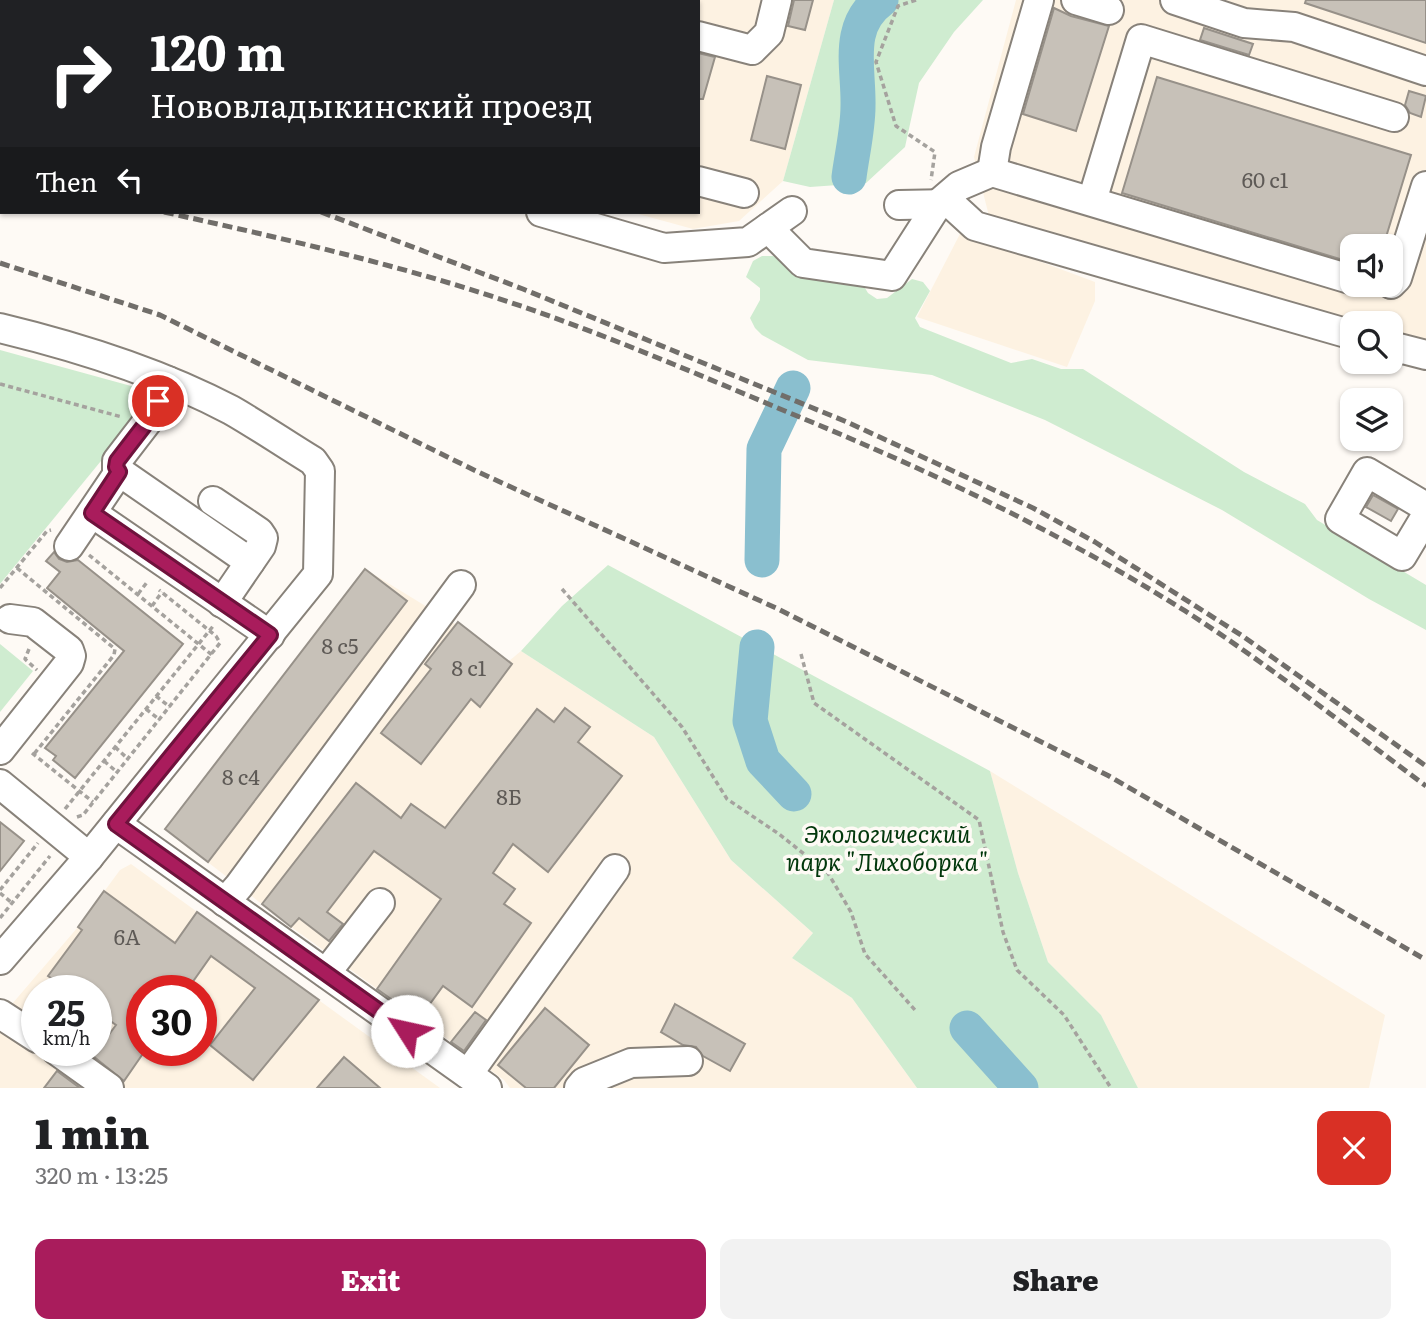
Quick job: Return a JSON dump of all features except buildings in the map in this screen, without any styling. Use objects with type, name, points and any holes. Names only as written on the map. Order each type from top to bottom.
[{"type":"street","points":[[700,37],[752,50],[769,33],[777,0]]},
{"type":"street","points":[[992,172],[996,147],[1039,0]]},
{"type":"street","points":[[1076,0],[1109,10]]},
{"type":"street","points":[[1175,0],[1244,23],[1294,27],[1426,71]]},
{"type":"street","points":[[1092,201],[1141,39],[1394,117]]},
{"type":"street","points":[[768,228],[803,263],[892,276],[938,204],[959,186],[992,172],[1340,276]]},
{"type":"street","points":[[700,182],[744,193]]},
{"type":"street","points":[[1403,259],[1426,186]]},
{"type":"street","points":[[898,205],[951,204],[975,226],[1340,331]]},
{"type":"street","points":[[573,216],[664,248],[748,242],[792,211]]},
{"type":"street","points":[[0,328],[59,342],[168,380],[231,410],[313,461],[320,471],[318,574],[89,857],[0,960]]},
{"type":"street","points":[[1403,348],[1426,355]]},
{"type":"street","points":[[168,380],[147,422],[117,461],[116,467],[119,472],[250,562]]},
{"type":"street","points":[[71,543],[119,472]]},
{"type":"street","points":[[1426,507],[1367,472],[1340,519],[1402,556],[1426,516]]},
{"type":"street","points":[[214,501],[262,536],[263,542],[225,605]]},
{"type":"street","points":[[92,513],[270,635]]},
{"type":"street","points":[[225,902],[248,875],[461,585]]},
{"type":"street","points":[[0,750],[71,660],[69,650],[36,624],[28,620],[10,619]]},
{"type":"street","points":[[0,785],[53,824],[89,857]]},
{"type":"street","points":[[116,824],[477,1081],[615,869]]},
{"type":"street","points":[[326,973],[380,903]]},
{"type":"street","points":[[2,1021],[21,1030]]},
{"type":"street","points":[[579,1088],[584,1082],[631,1063],[688,1061]]},
{"type":"street","points":[[78,1066],[109,1088]]},
{"type":"path","points":[[916,0],[898,6],[876,62],[897,126],[935,152],[930,189],[938,204]]},
{"type":"path","points":[[0,384],[126,418]]},
{"type":"path","points":[[0,589],[47,531],[58,531],[212,655]]},
{"type":"path","points":[[53,824],[83,815],[219,643],[219,639],[209,630],[139,573]]},
{"type":"path","points":[[138,594],[148,581]]},
{"type":"path","points":[[562,589],[682,727],[727,799],[779,834],[828,873],[851,912],[865,954],[915,1010]]},
{"type":"path","points":[[152,606],[162,592]]},
{"type":"path","points":[[12,903],[0,892],[209,630],[225,605]]},
{"type":"path","points":[[32,646],[25,659],[37,670],[41,664]]},
{"type":"path","points":[[801,654],[814,703],[979,820],[1003,932],[1017,970],[1064,1015],[1111,1088]]},
{"type":"path","points":[[156,696],[170,707]]},
{"type":"path","points":[[146,709],[160,720]]},
{"type":"path","points":[[115,747],[128,758]]},
{"type":"path","points":[[38,757],[93,802]]},
{"type":"path","points":[[104,761],[117,772]]},
{"type":"path","points":[[1,915],[52,853],[53,824]]},
{"type":"shaded area","points":[[700,0],[834,0],[783,181],[739,221],[693,229],[638,214],[700,214]]},
{"type":"shaded area","points":[[1016,0],[1426,0],[1426,342],[1403,335],[1403,311],[1340,311],[1340,317],[989,216],[974,157]]},
{"type":"shaded area","points":[[961,232],[1095,282],[1095,301],[1067,367],[917,317]]},
{"type":"shaded area","points":[[365,569],[455,624],[458,622],[509,661],[521,651],[654,737],[731,860],[813,933],[792,958],[852,998],[917,1088],[510,1088],[504,1080],[294,929],[165,829]]},
{"type":"shaded area","points":[[990,771],[1385,1015],[1369,1088],[1138,1088],[1101,1015],[1048,962],[1018,873]]},
{"type":"shaded area","points":[[131,864],[440,1088],[0,1088],[0,1018],[21,994],[21,1066],[112,1066],[112,975],[37,975],[78,927],[120,870]]},
{"type":"green space","points":[[834,0],[983,0],[954,32],[919,83],[905,147],[866,183],[810,187],[783,181]]},
{"type":"green space","points":[[762,256],[773,256],[791,266],[862,283],[868,293],[877,299],[887,298],[912,279],[923,282],[930,291],[915,318],[920,327],[1011,363],[1032,359],[1061,369],[1083,369],[1244,472],[1305,504],[1317,520],[1426,585],[1426,630],[1369,599],[1222,510],[1045,420],[932,375],[808,360],[762,335],[750,318],[760,300],[760,288],[746,277],[753,261]]},
{"type":"green space","points":[[0,350],[142,389],[128,428],[0,584]]},
{"type":"green space","name":"Экологический парк \"Лихоборка\"","points":[[608,565],[990,771],[1018,873],[1048,962],[1101,1015],[1138,1088],[917,1088],[852,998],[792,958],[813,933],[731,860],[654,737],[521,651],[562,606]]},
{"type":"green space","points":[[0,644],[33,671],[0,712]]},
{"type":"waterway","points":[[849,177],[858,115],[858,35],[862,22],[881,0]]},
{"type":"waterway","points":[[762,560],[764,449],[793,388]]},
{"type":"waterway","points":[[757,647],[750,721],[763,761],[794,794]]},
{"type":"waterway","points":[[967,1028],[1021,1088]]},
{"type":"railway","points":[[173,214],[373,262],[497,298],[642,352],[890,456],[1045,530],[1145,586],[1252,656],[1426,786]]},
{"type":"railway","points":[[326,214],[523,289],[847,422],[1033,508],[1095,542],[1241,635],[1426,766]]},
{"type":"railway","points":[[0,263],[160,315],[476,471],[776,608],[1109,776],[1426,960]]},
{"type":"route","points":[[158,401],[147,422],[117,461],[119,472],[92,513],[270,635],[116,824],[407,1031]]}]
